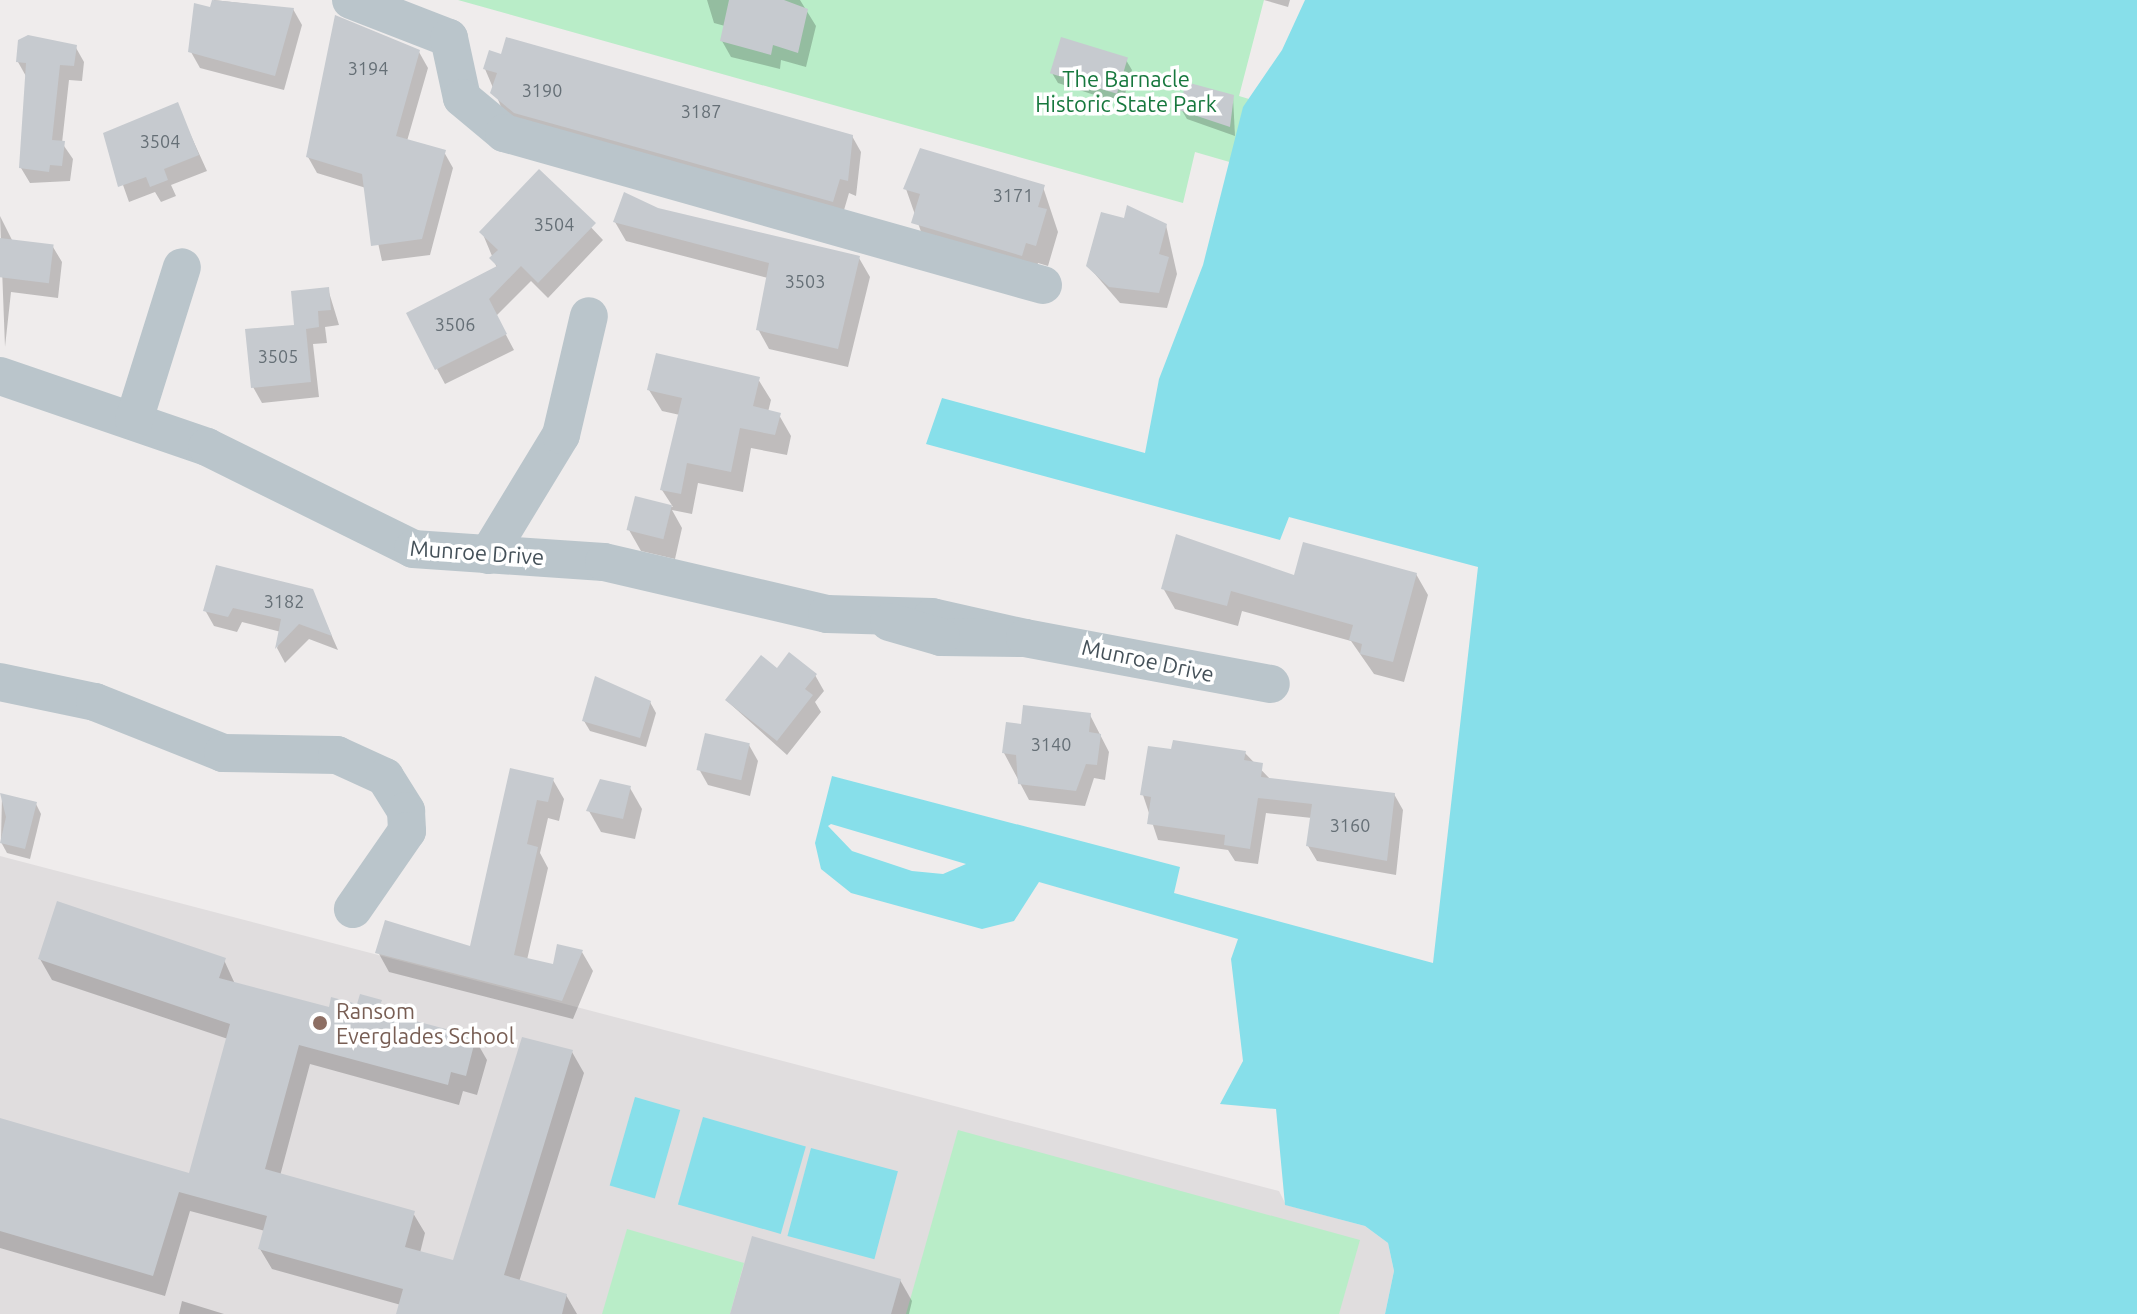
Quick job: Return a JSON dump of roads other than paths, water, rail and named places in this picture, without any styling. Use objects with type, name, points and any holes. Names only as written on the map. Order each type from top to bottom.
[{"type":"street","points":[[351,0],[449,38],[462,98],[504,133],[1043,285]]},
{"type":"street","points":[[134,420],[182,267]]},
{"type":"street","points":[[488,555],[527,502],[561,435],[589,316]]},
{"type":"street","name":"Munroe Drive","points":[[0,376],[134,420],[244,464],[387,542],[488,555],[604,562],[750,599],[889,622],[941,637],[1025,638],[1271,684]]},
{"type":"street","points":[[0,682],[95,702],[223,753],[337,755],[385,777],[406,811],[407,831],[353,909]]},
{"type":"water","points":[[1305,0],[2137,0],[2137,1314],[1385,1314],[1394,1271],[1388,1243],[1365,1226],[1285,1205],[1276,1109],[1220,1104],[1243,1061],[1231,959],[1238,939],[1039,882],[1014,921],[982,929],[851,893],[821,869],[815,843],[832,776],[1180,867],[1174,893],[1433,963],[1478,567],[1289,517],[1280,540],[926,444],[942,398],[1145,453],[1159,379],[1203,265],[1243,107],[1282,50]],"holes":[[[831,824],[966,864],[943,874],[912,871],[852,851],[828,826]]]},
{"type":"water","points":[[635,1097],[680,1110],[655,1198],[610,1185]]},
{"type":"water","points":[[703,1117],[806,1146],[781,1234],[678,1204]]},
{"type":"water","points":[[811,1148],[898,1171],[874,1259],[787,1236]]},
{"type":"place","name":"Ransom Everglades School","points":[[320,1023]]},
{"type":"park label","name":"The Barnacle Historic State Park","points":[[1126,90]]}]
